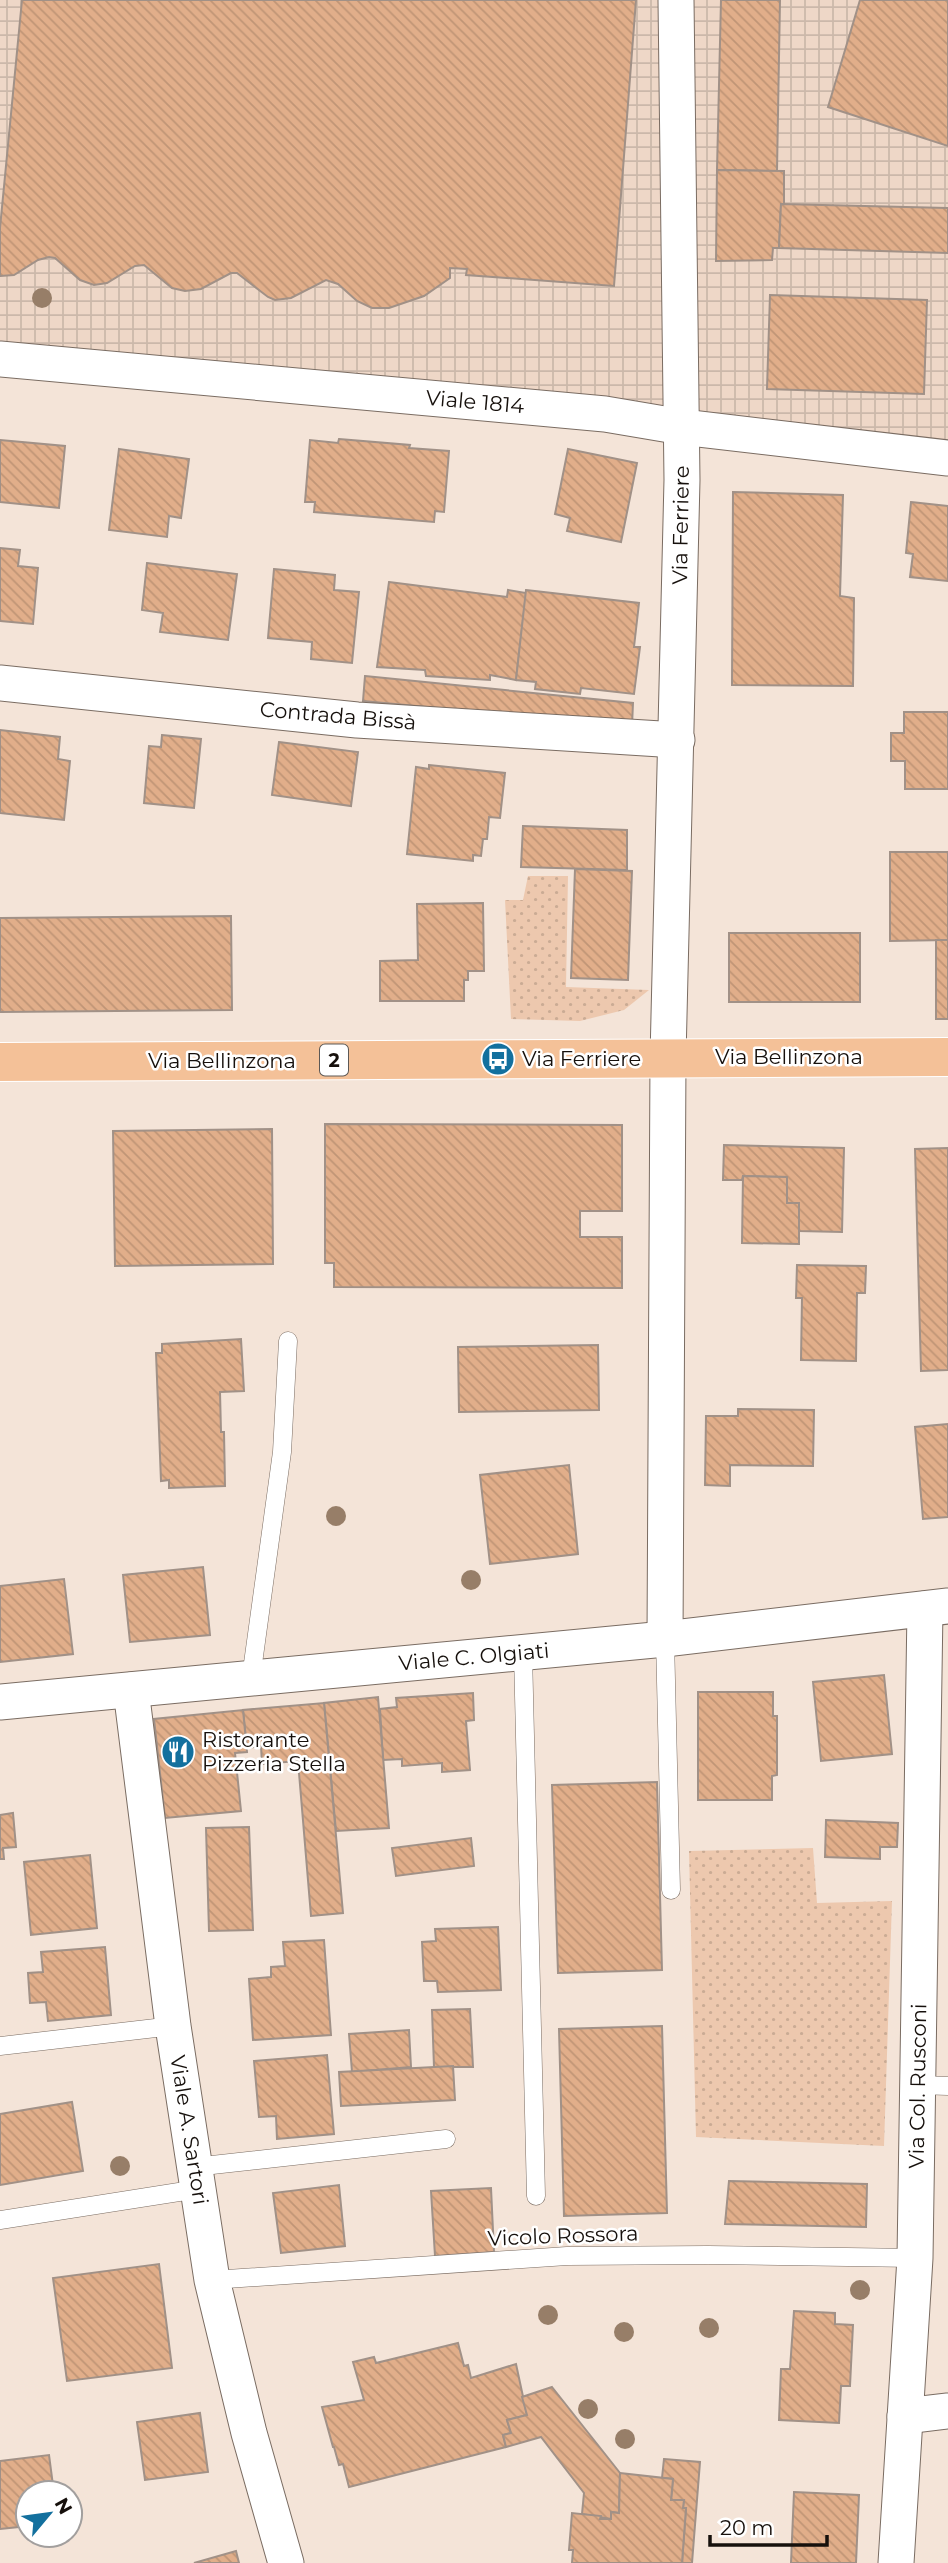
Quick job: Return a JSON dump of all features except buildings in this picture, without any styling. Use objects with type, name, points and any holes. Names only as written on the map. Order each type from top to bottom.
[{"type":"main road","name":"Via Bellinzona","points":[[0,1062],[948,1057]]},
{"type":"street","name":"Via Ferriere","points":[[665,1639],[668,1058],[682,427],[676,0]]},
{"type":"street","name":"Viale 1814","points":[[0,359],[605,414],[682,427],[948,458]]},
{"type":"street","name":"Contrada Bissà","points":[[0,683],[357,720],[677,740]]},
{"type":"street","name":"Viale C. Olgiati","points":[[0,1702],[665,1639],[936,1608]]},
{"type":"street","name":"Via Col. Rusconi","points":[[896,2563],[915,2258],[933,2085],[936,1608]]},
{"type":"street","name":"Viale A. Sartori","points":[[131,1690],[173,2025],[212,2280],[249,2433],[286,2563]]},
{"type":"street","points":[[905,2416],[948,2411]]},
{"type":"lane","points":[[251,1678],[282,1452],[288,1341]]},
{"type":"lane","points":[[665,1639],[671,1890]]},
{"type":"lane","points":[[523,1653],[536,2196]]},
{"type":"lane","points":[[0,2046],[173,2025]]},
{"type":"lane","points":[[0,2220],[196,2178],[446,2139]]},
{"type":"lane","name":"Vicolo Rossora","points":[[212,2280],[567,2256],[915,2258]]},
{"type":"shaded area","points":[[0,0],[948,0],[948,458],[0,359]]},
{"type":"shaded area","points":[[528,876],[568,876],[566,987],[649,990],[624,1010],[580,1021],[511,1019],[505,900],[523,900]]},
{"type":"shaded area","points":[[813,1848],[817,1903],[892,1901],[884,2146],[696,2137],[689,1851]]},
{"type":"place","name":"Via Ferriere","points":[[498,1059]]},
{"type":"place","name":"Ristorante Pizzeria Stella","points":[[178,1752]]}]
